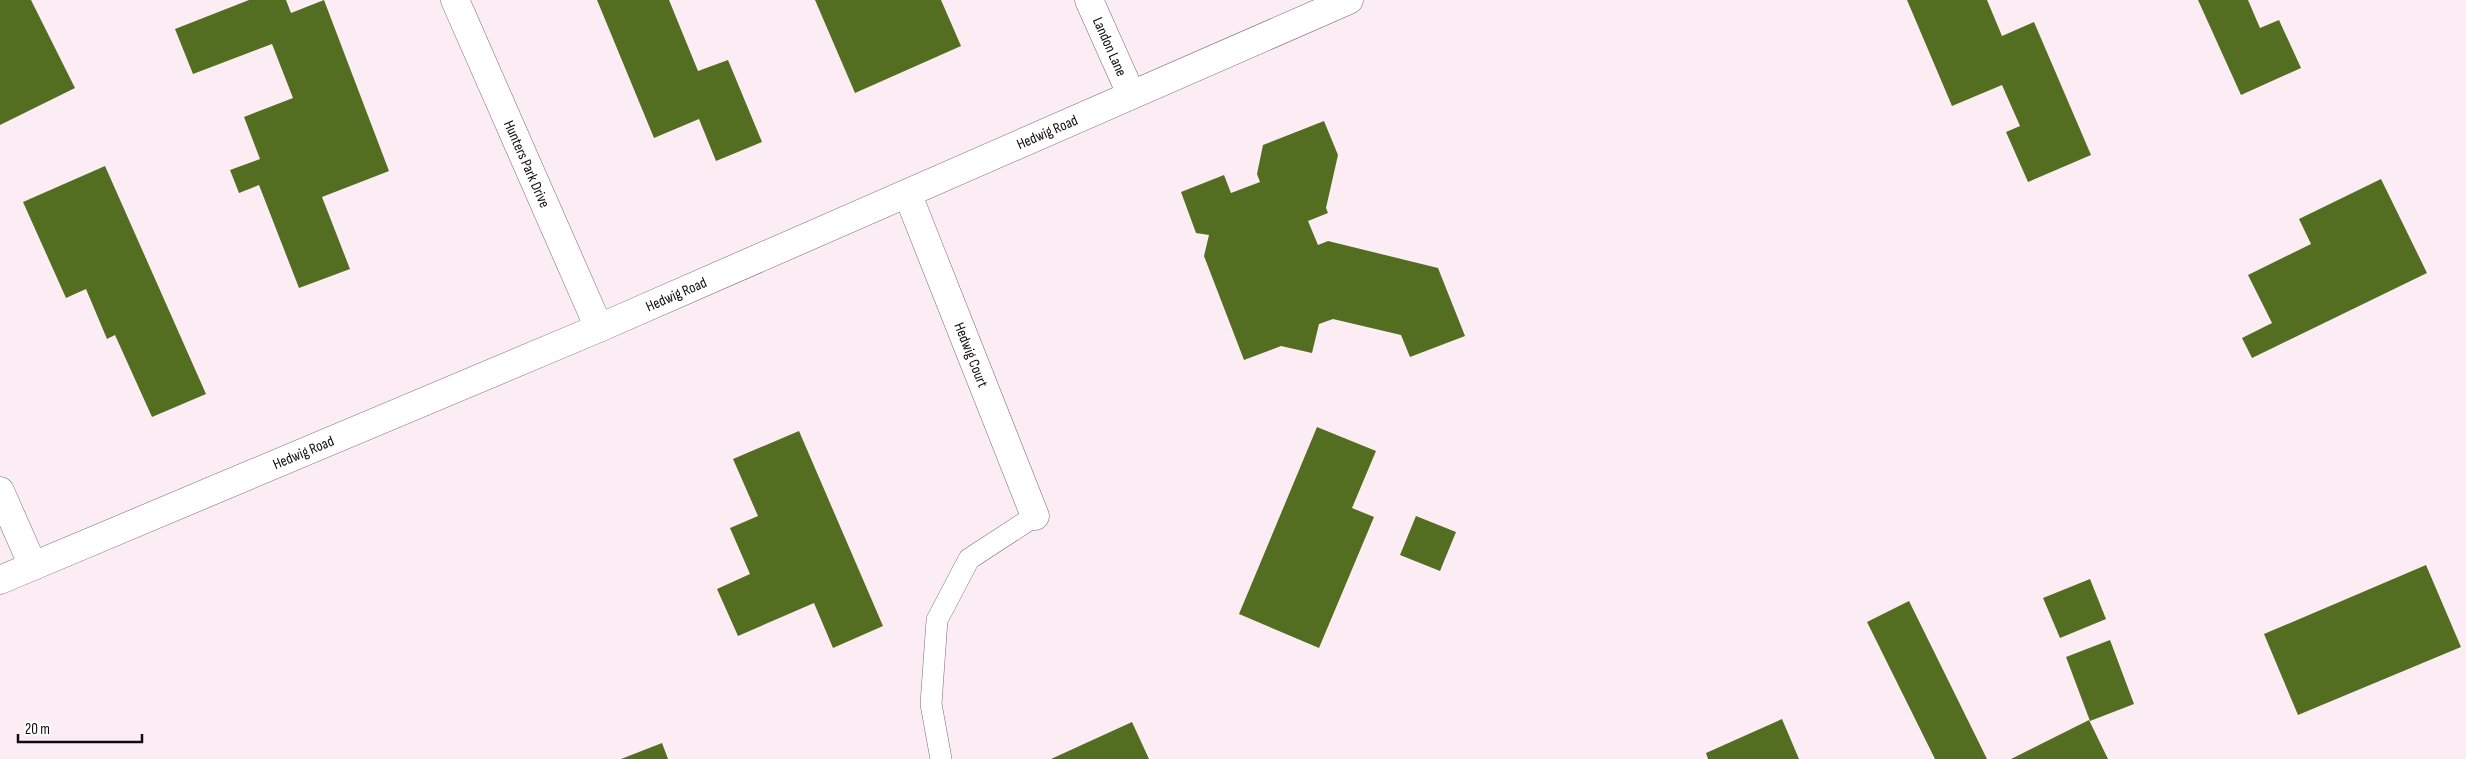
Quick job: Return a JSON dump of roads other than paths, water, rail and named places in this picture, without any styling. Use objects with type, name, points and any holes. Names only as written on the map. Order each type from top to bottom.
[{"type":"street","name":"Hunters Park Drive","points":[[455,0],[599,328]]},
{"type":"street","name":"Landon Lane","points":[[1089,0],[1131,94]]},
{"type":"street","name":"Hedwig Road","points":[[0,580],[599,328],[1349,0]]},
{"type":"street","name":"Hedwig Court","points":[[908,194],[1035,516]]},
{"type":"street","points":[[0,491],[33,566]]},
{"type":"lane","points":[[941,759],[931,704],[937,620],[969,559],[1035,516]]}]
